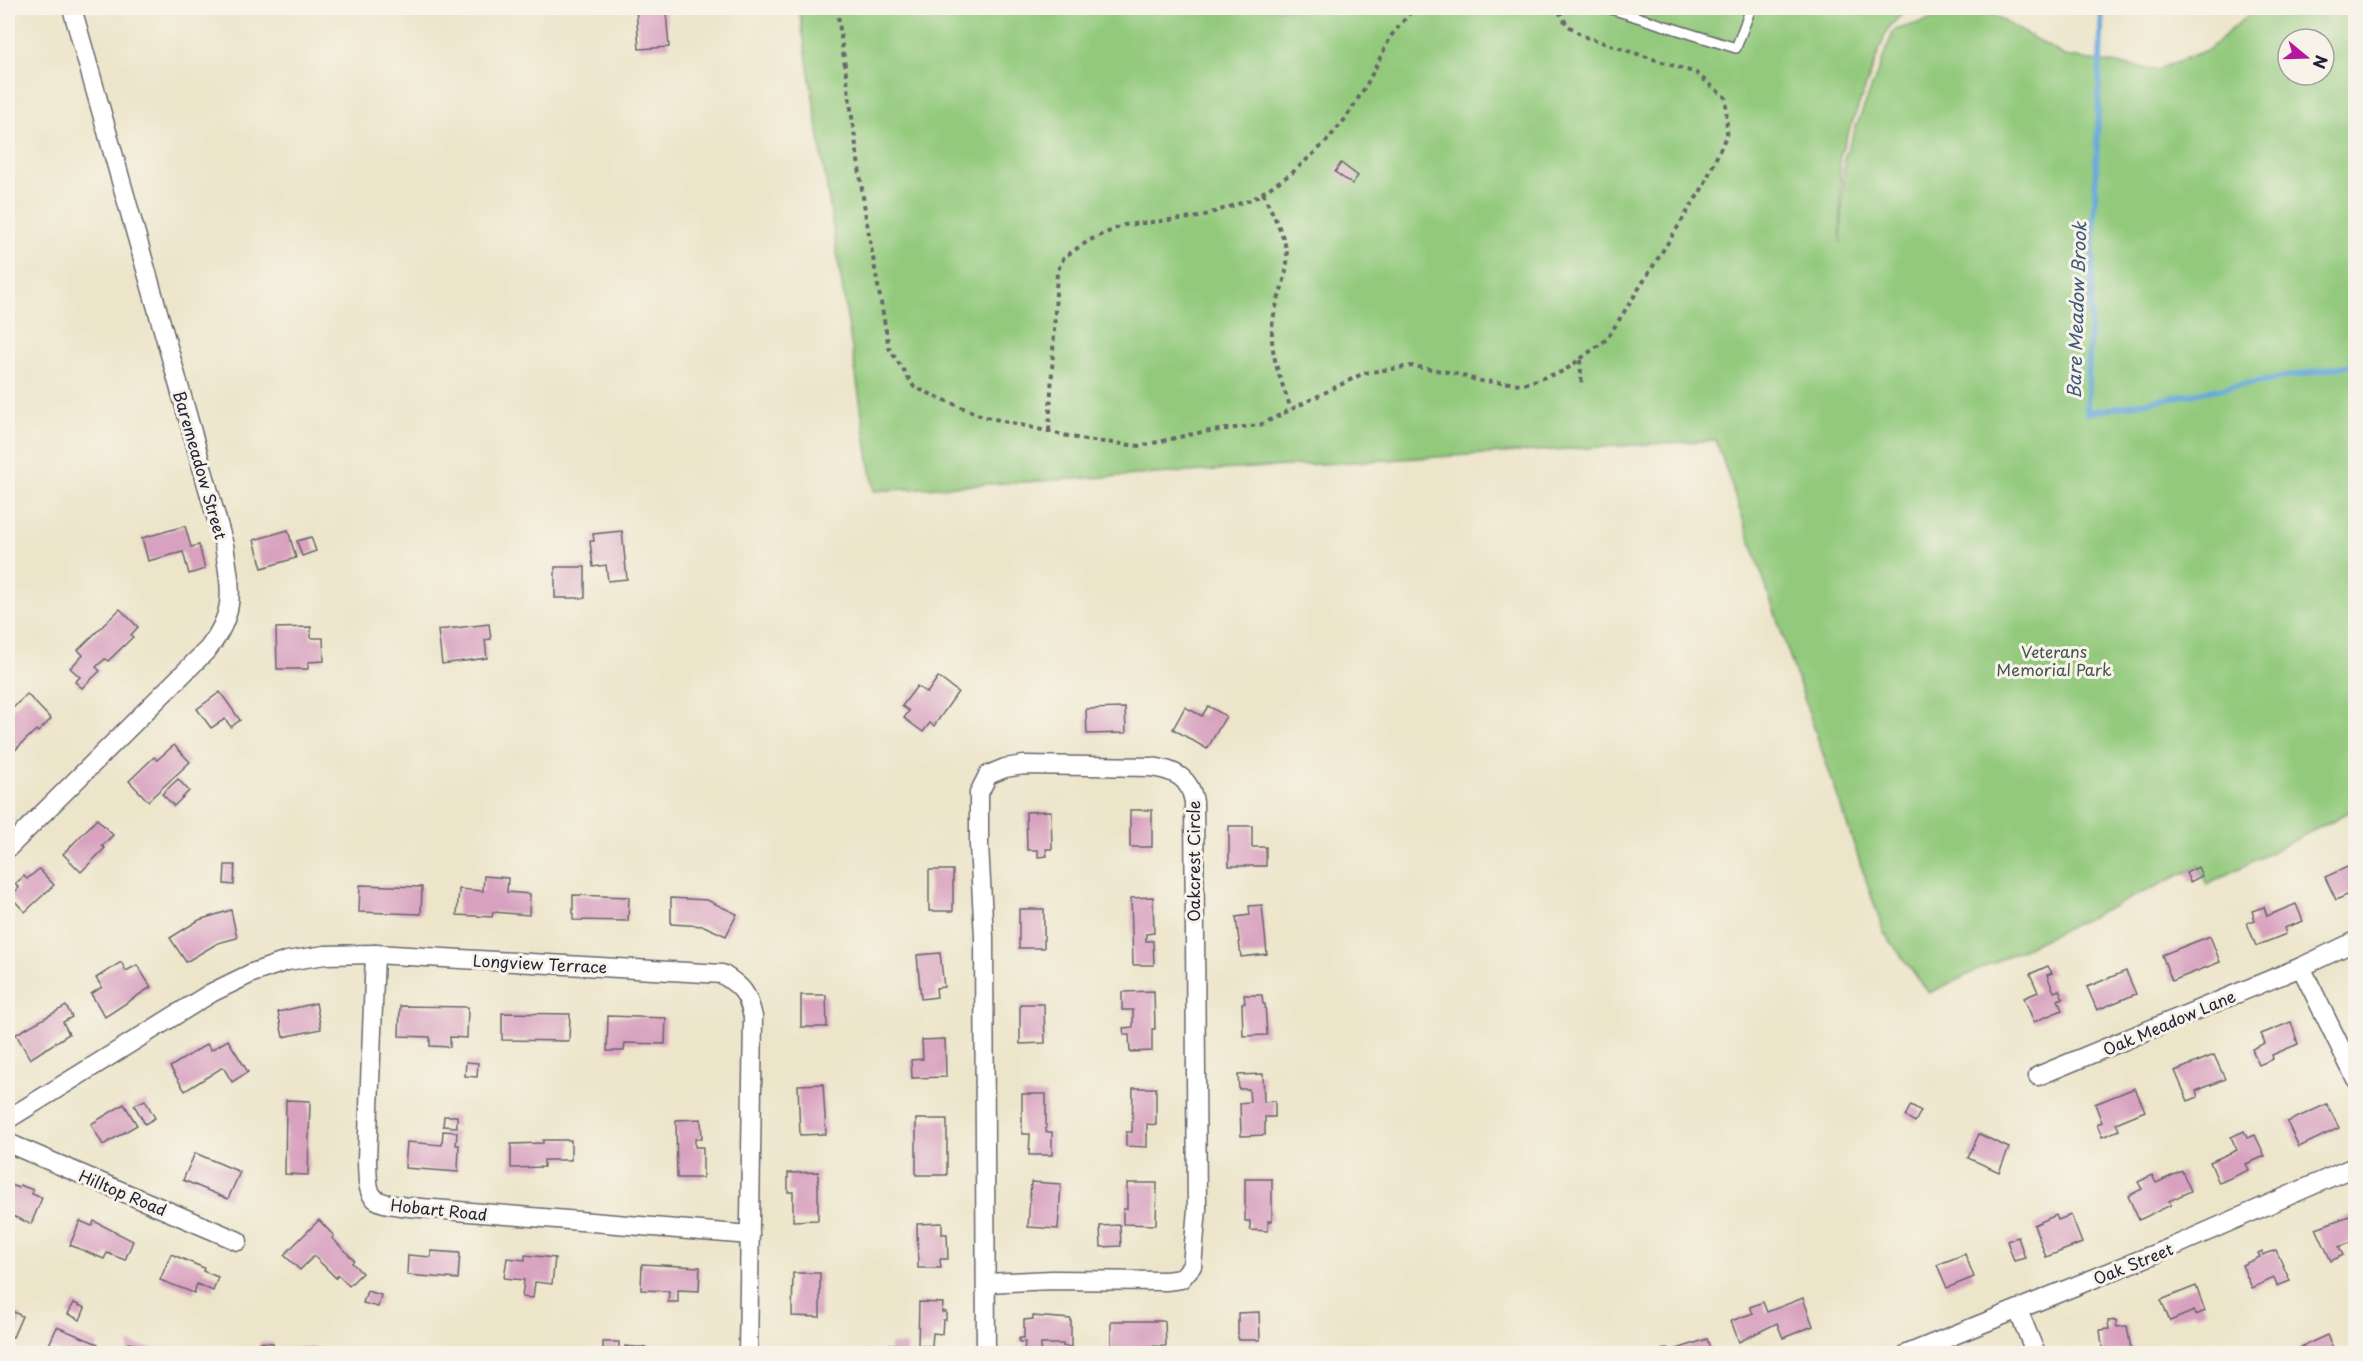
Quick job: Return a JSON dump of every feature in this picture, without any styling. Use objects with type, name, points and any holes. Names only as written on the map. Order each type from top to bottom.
[{"type":"street","name":"Baremeadow Street","points":[[8,848],[208,649],[221,632],[230,604],[230,583],[224,545],[72,8]]},
{"type":"street","name":"Oakcrest Circle","points":[[986,1283],[1052,1280],[1166,1281],[1181,1279],[1192,1266],[1197,1209],[1194,802],[1192,790],[1184,778],[1170,769],[1015,766],[987,775],[979,793],[979,845],[984,937],[986,1353]]},
{"type":"street","name":"Oak Meadow Lane","points":[[2038,1076],[2301,967],[2355,941]]},
{"type":"street","name":"Longview Terrace","points":[[8,1119],[211,993],[252,973],[296,960],[375,954],[722,974],[739,984],[750,1000],[753,1017],[748,1353]]},
{"type":"street","name":"Hobart Road","points":[[375,954],[367,1159],[370,1195],[378,1201],[389,1205],[409,1207],[750,1235]]},
{"type":"street","points":[[2301,967],[2355,1079]]},
{"type":"street","name":"Hilltop Road","points":[[8,1143],[238,1241]]},
{"type":"street","name":"Oak Street","points":[[1907,1353],[2172,1247],[2355,1166]]},
{"type":"street","points":[[2018,1310],[2036,1353]]},
{"type":"lane","points":[[1608,8],[1736,48],[1751,8]]},
{"type":"path","points":[[837,8],[866,218],[889,348],[914,387],[982,416],[1084,440],[1140,446],[1202,432],[1260,425],[1364,374],[1412,366],[1480,381],[1524,384],[1564,371],[1607,339],[1703,187],[1727,134],[1726,98],[1696,73],[1583,36],[1567,25],[1557,8]]},
{"type":"path","points":[[1049,431],[1057,272],[1064,257],[1090,240],[1124,225],[1199,218],[1253,199],[1292,173],[1325,143],[1346,118],[1367,84],[1391,36],[1414,8]]},
{"type":"path","points":[[1263,193],[1275,218],[1286,248],[1288,261],[1273,322],[1273,361],[1291,409]]},
{"type":"path","points":[[1580,359],[1582,387]]},
{"type":"green space","name":"Veterans Memorial Park","points":[[799,8],[1907,8],[1887,30],[1840,155],[1841,243],[1844,158],[1894,30],[1971,8],[1981,8],[2065,56],[2156,70],[2209,49],[2256,8],[2355,8],[2355,809],[2207,885],[2199,866],[1929,993],[1884,933],[1716,440],[874,491]]},
{"type":"building","points":[[636,8],[662,8],[662,12],[666,12],[669,47],[639,49]]},
{"type":"building","points":[[1341,163],[1358,176],[1352,184],[1335,172]]},
{"type":"building","points":[[185,526],[191,547],[199,545],[205,569],[189,574],[183,552],[148,561],[142,538]]},
{"type":"building","points":[[288,530],[296,558],[262,568],[254,540]]},
{"type":"building","points":[[622,531],[627,579],[608,581],[606,565],[593,567],[590,541],[594,541],[593,534]]},
{"type":"building","points":[[311,537],[316,551],[302,556],[297,541]]},
{"type":"building","points":[[555,567],[585,567],[585,598],[555,598]]},
{"type":"building","points":[[120,609],[138,627],[131,635],[133,637],[108,661],[105,659],[96,667],[100,671],[82,688],[75,682],[80,677],[70,668],[83,655],[78,650]]},
{"type":"building","points":[[489,624],[491,639],[485,640],[487,658],[442,664],[438,630]]},
{"type":"building","points":[[311,627],[311,638],[323,638],[324,661],[308,662],[308,669],[277,669],[276,628]]},
{"type":"building","points":[[938,677],[958,692],[934,726],[930,723],[923,732],[904,718],[909,711],[902,706],[917,686],[927,693]]},
{"type":"building","points":[[220,692],[240,720],[231,727],[225,719],[211,728],[197,709]]},
{"type":"building","points":[[27,694],[51,719],[8,757],[8,713]]},
{"type":"building","points":[[1208,706],[1226,716],[1207,749],[1173,729],[1185,707],[1202,716]]},
{"type":"building","points":[[1125,708],[1126,733],[1087,734],[1086,709]]},
{"type":"building","points":[[174,745],[190,762],[148,801],[129,781],[154,757],[157,760]]},
{"type":"building","points":[[178,779],[189,791],[174,806],[162,794]]},
{"type":"building","points":[[1130,810],[1152,810],[1152,847],[1130,847]]},
{"type":"building","points":[[1051,811],[1052,849],[1046,849],[1047,856],[1038,857],[1038,850],[1027,850],[1026,812]]},
{"type":"building","points":[[97,819],[113,835],[102,846],[105,848],[81,872],[63,854]]},
{"type":"building","points":[[1229,826],[1252,826],[1252,847],[1266,847],[1266,866],[1229,866]]},
{"type":"building","points":[[2356,863],[2356,891],[2336,900],[2325,877]]},
{"type":"building","points":[[225,865],[235,865],[234,885],[224,884]]},
{"type":"building","points":[[2198,867],[2202,876],[2190,882],[2186,873]]},
{"type":"building","points":[[39,869],[54,885],[25,912],[10,896],[19,888],[15,884],[24,876],[27,879]]},
{"type":"building","points":[[929,870],[953,870],[953,911],[929,911]]},
{"type":"building","points":[[484,876],[508,878],[507,892],[530,894],[529,915],[493,912],[492,917],[457,915],[459,889],[483,891]]},
{"type":"building","points":[[360,885],[422,887],[421,914],[359,912]]},
{"type":"building","points":[[573,895],[629,897],[628,921],[573,920]]},
{"type":"building","points":[[1153,897],[1154,933],[1146,934],[1146,941],[1153,941],[1154,965],[1133,965],[1131,898]]},
{"type":"building","points":[[671,898],[707,900],[737,914],[726,936],[704,926],[671,924]]},
{"type":"building","points":[[2296,904],[2303,921],[2284,928],[2286,934],[2256,946],[2247,923],[2255,920],[2252,911],[2264,907],[2267,916]]},
{"type":"building","points":[[1262,905],[1267,954],[1241,957],[1236,917],[1250,915],[1249,906]]},
{"type":"building","points":[[1019,909],[1044,909],[1044,948],[1019,948]]},
{"type":"building","points":[[231,910],[237,938],[218,943],[186,962],[170,938],[199,920]]},
{"type":"building","points":[[2210,936],[2220,962],[2172,981],[2162,955]]},
{"type":"building","points":[[940,953],[944,987],[936,988],[937,997],[921,999],[917,955]]},
{"type":"building","points":[[121,962],[126,971],[137,965],[151,987],[105,1017],[91,994],[102,987],[96,978]]},
{"type":"building","points":[[2048,966],[2052,973],[2047,975],[2054,992],[2059,990],[2063,998],[2058,1000],[2062,1010],[2034,1022],[2024,998],[2038,992],[2030,974]]},
{"type":"building","points":[[2126,971],[2136,994],[2097,1010],[2087,987]]},
{"type":"building","points":[[8,979],[13,985],[8,991]]},
{"type":"building","points":[[1154,991],[1155,1029],[1152,1029],[1152,1051],[1130,1052],[1129,1035],[1124,1035],[1123,1028],[1133,1027],[1133,1010],[1122,1010],[1122,992]]},
{"type":"building","points":[[801,995],[826,995],[827,1027],[801,1027]]},
{"type":"building","points":[[1244,995],[1262,995],[1263,1004],[1265,1004],[1267,1035],[1243,1036],[1242,1003],[1245,1003]]},
{"type":"building","points":[[316,1003],[321,1029],[283,1037],[278,1012]]},
{"type":"building","points":[[1020,1004],[1044,1004],[1045,1043],[1020,1044]]},
{"type":"building","points":[[66,1006],[72,1017],[63,1022],[69,1034],[30,1059],[16,1034]]},
{"type":"building","points":[[400,1006],[468,1007],[467,1038],[450,1037],[450,1047],[430,1046],[430,1037],[399,1036]]},
{"type":"building","points":[[502,1013],[570,1014],[569,1041],[502,1040]]},
{"type":"building","points":[[608,1016],[666,1018],[665,1044],[625,1043],[624,1051],[607,1051]]},
{"type":"building","points":[[2291,1022],[2298,1044],[2272,1055],[2273,1059],[2259,1065],[2252,1049],[2265,1043],[2261,1034]]},
{"type":"building","points":[[945,1039],[946,1077],[912,1078],[911,1060],[923,1059],[922,1040]]},
{"type":"building","points":[[228,1040],[248,1072],[232,1082],[223,1067],[185,1091],[170,1067],[207,1044],[211,1050]]},
{"type":"building","points":[[2214,1055],[2225,1079],[2196,1091],[2198,1097],[2188,1101],[2175,1071]]},
{"type":"building","points":[[466,1062],[478,1063],[477,1077],[465,1076]]},
{"type":"building","points":[[1263,1074],[1264,1102],[1275,1101],[1275,1117],[1265,1117],[1265,1135],[1241,1136],[1240,1103],[1250,1102],[1249,1089],[1239,1089],[1238,1075]]},
{"type":"building","points":[[823,1084],[826,1134],[800,1135],[798,1085]]},
{"type":"building","points":[[1133,1088],[1156,1088],[1156,1125],[1147,1124],[1147,1147],[1126,1146],[1126,1132],[1132,1132]]},
{"type":"building","points":[[2135,1088],[2145,1111],[2116,1123],[2119,1130],[2102,1137],[2097,1124],[2102,1122],[2095,1104]]},
{"type":"building","points":[[1022,1094],[1046,1094],[1046,1132],[1052,1132],[1052,1155],[1029,1155],[1030,1134],[1022,1134]]},
{"type":"building","points":[[145,1100],[155,1118],[145,1124],[134,1105]]},
{"type":"building","points":[[286,1100],[310,1101],[308,1175],[285,1174]]},
{"type":"building","points":[[124,1104],[137,1125],[103,1145],[91,1124]]},
{"type":"building","points":[[2327,1104],[2339,1128],[2299,1147],[2287,1122]]},
{"type":"building","points":[[1911,1105],[1921,1111],[1915,1122],[1905,1116]]},
{"type":"building","points":[[444,1116],[457,1116],[457,1127],[443,1126]]},
{"type":"building","points":[[701,1119],[702,1139],[695,1139],[695,1147],[703,1147],[703,1178],[677,1178],[676,1120]]},
{"type":"building","points":[[916,1119],[947,1119],[947,1175],[916,1175]]},
{"type":"building","points":[[443,1131],[457,1132],[458,1172],[405,1168],[407,1142],[442,1145]]},
{"type":"building","points":[[2244,1131],[2247,1138],[2255,1135],[2265,1156],[2246,1164],[2249,1170],[2219,1183],[2210,1162],[2237,1150],[2231,1137]]},
{"type":"building","points":[[1979,1134],[2009,1148],[1999,1172],[1968,1158]]},
{"type":"building","points":[[543,1140],[571,1140],[571,1160],[544,1160],[544,1167],[511,1168],[511,1144],[543,1143]]},
{"type":"building","points":[[195,1153],[240,1172],[228,1199],[183,1180]]},
{"type":"building","points":[[2182,1171],[2191,1191],[2169,1201],[2171,1205],[2139,1220],[2128,1196],[2142,1189],[2138,1182],[2152,1175],[2156,1183]]},
{"type":"building","points":[[818,1172],[818,1220],[793,1221],[793,1192],[788,1192],[788,1173]]},
{"type":"building","points":[[1245,1179],[1272,1179],[1272,1221],[1268,1221],[1268,1231],[1250,1230],[1250,1221],[1245,1221]]},
{"type":"building","points":[[1031,1182],[1061,1184],[1058,1229],[1028,1227]]},
{"type":"building","points":[[1127,1183],[1157,1183],[1156,1225],[1123,1224],[1123,1209],[1127,1209]]},
{"type":"building","points":[[8,1184],[19,1188],[20,1185],[33,1190],[32,1194],[42,1198],[31,1224],[8,1214]]},
{"type":"building","points":[[2056,1215],[2058,1220],[2071,1215],[2082,1243],[2046,1257],[2034,1225]]},
{"type":"building","points":[[2352,1215],[2356,1222],[2356,1240],[2339,1247],[2343,1255],[2331,1261],[2316,1228]]},
{"type":"building","points":[[319,1220],[334,1236],[332,1238],[354,1260],[352,1263],[362,1273],[349,1286],[338,1275],[336,1278],[314,1256],[300,1270],[284,1255]]},
{"type":"building","points":[[80,1221],[92,1226],[94,1221],[133,1241],[125,1260],[107,1253],[104,1259],[70,1245]]},
{"type":"building","points":[[942,1223],[942,1234],[947,1234],[948,1259],[940,1259],[941,1268],[918,1268],[917,1224]]},
{"type":"building","points":[[1120,1225],[1121,1246],[1101,1247],[1100,1226]]},
{"type":"building","points":[[2018,1237],[2025,1258],[2014,1261],[2007,1241]]},
{"type":"building","points":[[2276,1250],[2290,1281],[2277,1286],[2274,1278],[2252,1288],[2242,1265],[2260,1257],[2258,1253],[2262,1251],[2263,1255]]},
{"type":"building","points":[[431,1251],[460,1253],[458,1279],[407,1275],[408,1255],[431,1257]]},
{"type":"building","points":[[171,1254],[204,1268],[203,1271],[218,1277],[213,1291],[197,1284],[194,1293],[160,1280]]},
{"type":"building","points":[[1965,1254],[1974,1277],[1947,1288],[1937,1265]]},
{"type":"building","points":[[525,1255],[555,1258],[552,1284],[535,1282],[533,1298],[522,1297],[524,1280],[504,1278],[507,1258],[525,1260]]},
{"type":"building","points":[[642,1264],[700,1267],[699,1291],[678,1290],[678,1302],[668,1302],[669,1291],[641,1290]]},
{"type":"building","points":[[793,1273],[820,1273],[820,1317],[792,1316]]},
{"type":"building","points":[[2196,1286],[2205,1311],[2196,1315],[2194,1311],[2170,1321],[2161,1300]]},
{"type":"building","points":[[367,1291],[381,1295],[378,1307],[363,1303]]},
{"type":"building","points":[[1803,1298],[1813,1326],[1783,1338],[1777,1323],[1739,1342],[1731,1321],[1753,1313],[1750,1307],[1763,1302],[1767,1312]]},
{"type":"building","points":[[919,1302],[943,1303],[942,1312],[946,1312],[942,1334],[933,1333],[932,1346],[918,1346]]},
{"type":"building","points":[[74,1303],[85,1308],[80,1320],[68,1314]]},
{"type":"building","points":[[8,1309],[22,1316],[13,1337],[8,1335]]},
{"type":"building","points":[[1259,1312],[1260,1340],[1238,1340],[1238,1313]]},
{"type":"building","points":[[1033,1316],[1071,1319],[1071,1347],[1063,1346],[1063,1344],[1041,1344],[1041,1354],[1024,1354],[1025,1342],[1019,1342],[1019,1338],[1024,1338],[1024,1320],[1033,1319]]},
{"type":"building","points":[[2116,1320],[2117,1327],[2127,1326],[2131,1349],[2103,1354],[2100,1330],[2109,1329],[2108,1321]]},
{"type":"building","points":[[1111,1321],[1165,1321],[1166,1346],[1128,1347],[1128,1354],[1111,1354]]},
{"type":"building","points":[[57,1327],[98,1344],[95,1354],[63,1354],[48,1347]]},
{"type":"building","points":[[2327,1335],[2336,1354],[2301,1354],[2299,1348]]},
{"type":"building","points":[[1707,1339],[1712,1354],[1652,1354],[1667,1348],[1668,1352]]},
{"type":"building","points":[[260,1342],[273,1343],[273,1349],[301,1354],[258,1354]]},
{"type":"building","points":[[603,1342],[619,1342],[619,1354],[603,1354]]},
{"type":"building","points":[[129,1343],[172,1353],[172,1354],[127,1354]]},
{"type":"building","points":[[890,1344],[907,1345],[907,1354],[890,1354]]},
{"type":"building","points":[[625,1346],[647,1348],[646,1354],[624,1354]]},
{"type":"building","points":[[305,1347],[321,1349],[321,1354],[304,1354]]},
{"type":"building","points":[[863,1351],[881,1352],[881,1354],[863,1354]]},
{"type":"waterway","name":"Bare Meadow Brook","points":[[2102,8],[2087,413],[2356,364]]}]
